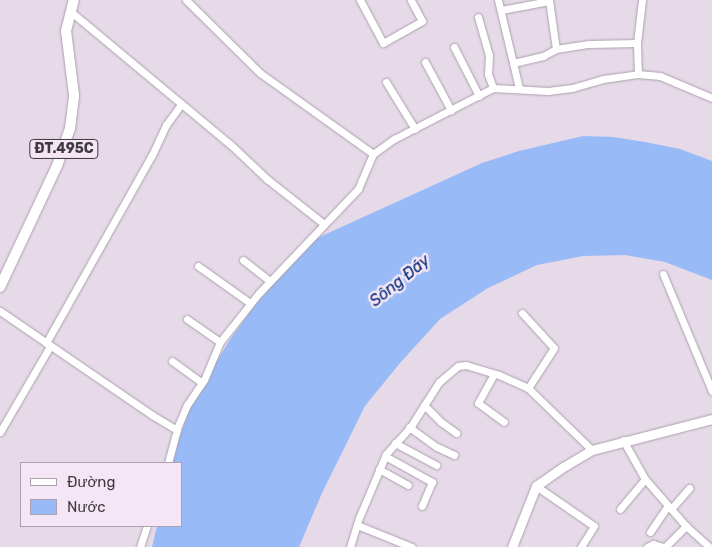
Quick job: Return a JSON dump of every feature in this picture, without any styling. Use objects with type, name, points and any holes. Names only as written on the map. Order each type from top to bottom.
[{"type":"main road","name":"ĐT.495C","points":[[0,287],[57,166],[70,129],[74,95],[66,31],[74,0]]},
{"type":"main road","points":[[512,547],[536,486],[592,450],[622,440],[712,419]]},
{"type":"street","points":[[186,0],[260,73],[373,154]]},
{"type":"street","points":[[363,1],[383,43],[422,21],[412,0]]},
{"type":"street","points":[[498,0],[519,88]]},
{"type":"street","points":[[638,74],[638,43],[642,0]]},
{"type":"street","points":[[501,10],[549,1],[556,49]]},
{"type":"street","points":[[70,11],[231,145],[267,179],[324,224]]},
{"type":"street","points":[[478,17],[489,55],[488,74],[493,88]]},
{"type":"street","points":[[514,63],[543,56],[556,49],[589,44],[638,43]]},
{"type":"street","points":[[454,47],[479,96]]},
{"type":"street","points":[[425,62],[450,110]]},
{"type":"street","points":[[168,462],[177,430],[187,405],[202,383],[220,342],[250,303],[356,191],[373,154],[415,128],[493,88],[548,91],[572,88],[603,79],[638,74],[660,76],[712,98]]},
{"type":"street","points":[[386,82],[415,128]]},
{"type":"street","points":[[0,432],[171,117],[181,104]]},
{"type":"street","points":[[243,260],[270,281]]},
{"type":"street","points":[[198,266],[250,303]]},
{"type":"street","points":[[663,274],[712,391]]},
{"type":"street","points":[[0,310],[48,345],[177,430]]},
{"type":"street","points":[[522,313],[554,350],[528,388]]},
{"type":"street","points":[[187,319],[220,342]]},
{"type":"street","points":[[172,361],[202,383]]},
{"type":"street","points":[[350,547],[385,456],[410,427],[439,382],[458,366],[466,365],[528,388],[592,450]]},
{"type":"street","points":[[494,374],[478,403],[504,422]]},
{"type":"street","points":[[424,405],[441,422],[456,432]]},
{"type":"street","points":[[410,427],[436,446],[454,455]]},
{"type":"street","points":[[622,440],[645,479],[686,526],[709,547]]},
{"type":"street","points":[[395,443],[436,465]]},
{"type":"street","points":[[385,456],[432,482],[422,506]]},
{"type":"street","points":[[379,469],[408,485]]},
{"type":"street","points":[[620,509],[645,479]]},
{"type":"street","points":[[536,486],[594,526],[581,547]]},
{"type":"street","points":[[650,532],[669,507],[689,488]]},
{"type":"street","points":[[357,525],[412,547]]},
{"type":"street","points":[[647,547],[653,544],[664,547],[686,526]]},
{"type":"street","points":[[140,547],[147,527]]},
{"type":"water","name":"Sông Đáy","points":[[583,136],[613,137],[680,149],[712,161],[712,280],[665,262],[625,255],[583,256],[537,265],[488,288],[440,319],[400,363],[365,406],[322,493],[299,547],[152,547],[157,527],[182,527],[182,462],[171,462],[191,403],[231,338],[255,305],[313,240],[482,163],[519,151]]}]
